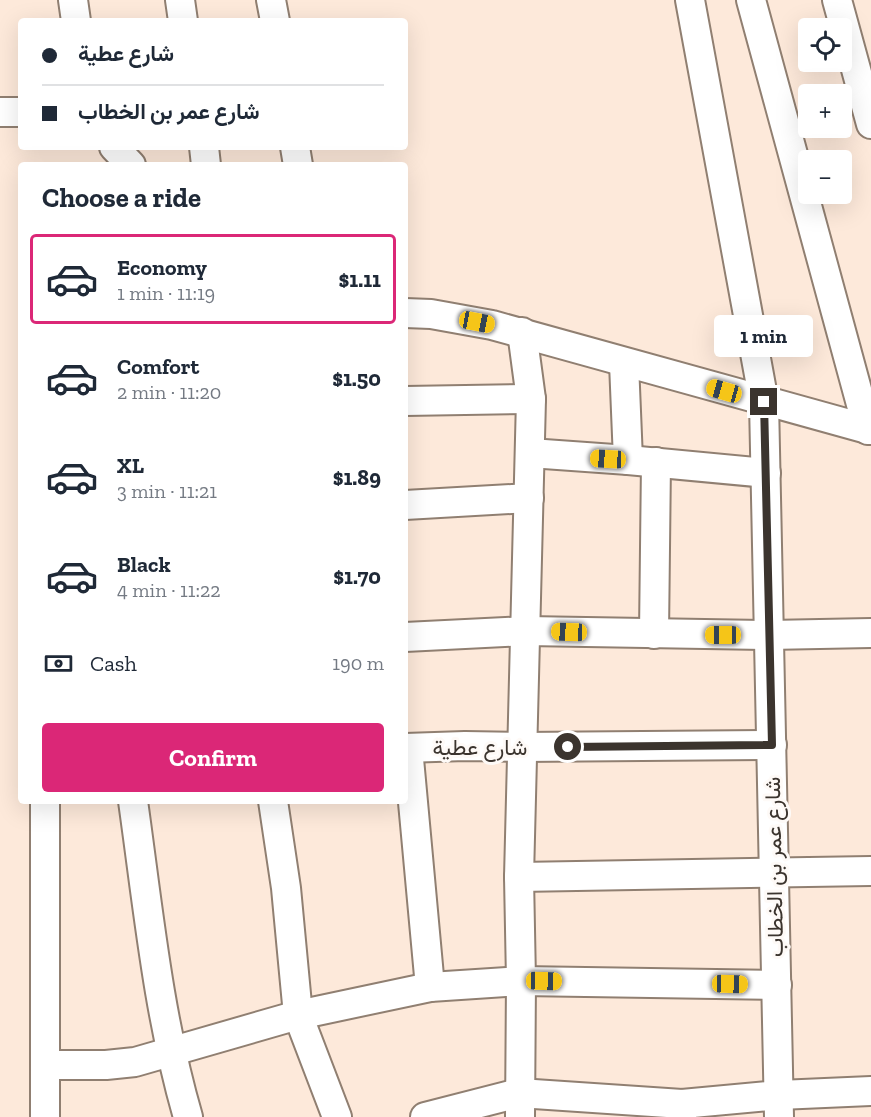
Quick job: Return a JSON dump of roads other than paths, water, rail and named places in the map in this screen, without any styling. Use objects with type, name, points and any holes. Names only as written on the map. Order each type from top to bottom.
[{"type":"street","points":[[73,0],[76,18]]},
{"type":"street","points":[[180,0],[183,18]]},
{"type":"street","points":[[272,0],[275,18]]},
{"type":"street","name":"شارع عمر بن الخطاب","points":[[690,0],[764,402],[779,1106]]},
{"type":"street","points":[[751,0],[869,430]]},
{"type":"street","points":[[837,0],[871,124]]},
{"type":"street","points":[[0,112],[18,112]]},
{"type":"street","points":[[117,150],[128,162]]},
{"type":"street","points":[[408,313],[461,319],[522,332],[624,363],[869,430]]},
{"type":"street","points":[[519,1105],[521,981],[519,877],[527,631],[531,399],[522,332]]},
{"type":"street","points":[[624,363],[642,461],[654,634]]},
{"type":"street","points":[[408,401],[531,399]]},
{"type":"street","points":[[530,453],[766,473]]},
{"type":"street","points":[[408,506],[529,498]]},
{"type":"street","points":[[408,637],[527,631],[769,635],[871,633]]},
{"type":"street","name":"شارع عطية","points":[[408,748],[772,745]]},
{"type":"street","points":[[408,768],[430,987]]},
{"type":"street","points":[[45,804],[45,1117]]},
{"type":"street","points":[[133,804],[165,1024],[188,1117]]},
{"type":"street","points":[[273,804],[286,888],[298,1015],[337,1117]]},
{"type":"street","points":[[519,877],[871,872]]},
{"type":"street","points":[[46,1065],[106,1065],[135,1062],[298,1015],[430,987],[521,981],[777,985]]},
{"type":"street","points":[[425,1117],[519,1105],[682,1110],[779,1106],[871,1091]]}]
